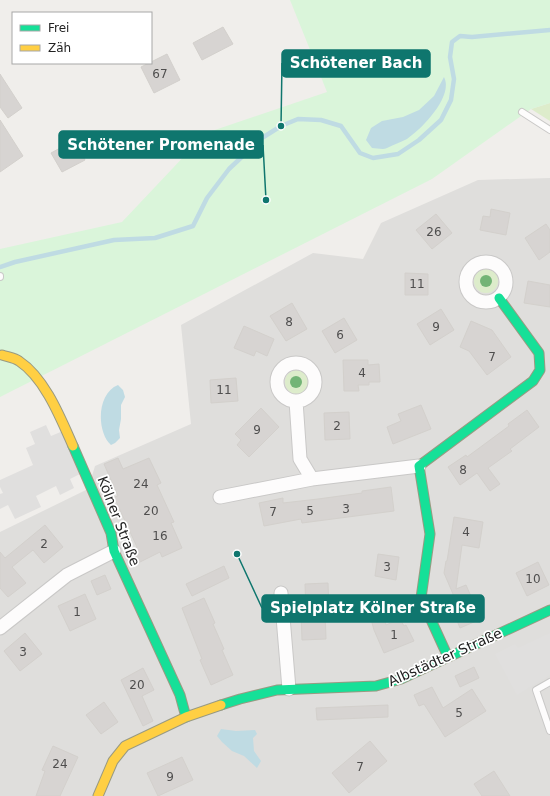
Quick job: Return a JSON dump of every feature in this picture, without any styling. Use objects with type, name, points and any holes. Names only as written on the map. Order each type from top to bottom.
[{"type":"street","points":[[220,497],[312,479],[419,466],[533,381],[540,370],[539,353],[500,298]]},
{"type":"street","name":"Kölner Straße","points":[[2,355],[18,360],[31,370],[42,384],[65,429],[111,533],[114,551],[180,696],[186,717]]},
{"type":"street","points":[[296,402],[300,459],[312,479]]},
{"type":"street","points":[[419,466],[430,534],[422,598],[448,657]]},
{"type":"street","points":[[0,628],[67,575],[114,551]]},
{"type":"street","points":[[281,593],[289,689]]},
{"type":"street","name":"Albstädter Straße","points":[[98,796],[113,761],[125,746],[186,717],[240,699],[277,690],[376,686],[401,679],[550,610]]},
{"type":"lane","points":[[522,112],[550,130]]},
{"type":"lane","points":[[550,682],[536,690],[550,731]]},
{"type":"shaded area","points":[[550,178],[550,796],[0,796],[0,532],[88,489],[95,466],[191,424],[181,325],[313,253],[363,259],[381,223],[478,180]]},
{"type":"shaded area","points":[[46,425],[51,436],[63,431],[82,473],[70,479],[74,488],[60,495],[56,486],[36,496],[41,507],[15,519],[8,505],[0,509],[0,494],[3,493],[0,487],[0,480],[33,465],[26,448],[35,444],[30,432]]},
{"type":"shaded area","points":[[550,633],[550,675],[517,695],[495,654],[515,644],[518,648]]},
{"type":"green space","points":[[290,0],[550,0],[550,103],[531,109],[432,179],[0,397],[0,249],[122,222],[206,133],[327,92]]},
{"type":"green space","points":[[550,103],[550,121],[531,109]]},
{"type":"green space","points":[[481,269],[491,269],[498,276],[498,286],[491,293],[481,293],[474,286],[474,276]]},
{"type":"green space","points":[[297,370],[306,373],[309,382],[306,391],[297,394],[288,391],[285,382],[288,373]]},
{"type":"water","points":[[444,77],[446,85],[445,93],[441,102],[421,128],[407,139],[385,149],[372,148],[366,140],[371,128],[382,121],[403,117],[419,110],[434,96]]},
{"type":"water","points":[[118,385],[123,390],[125,397],[121,405],[119,430],[120,438],[111,445],[106,439],[103,431],[101,413],[106,396],[111,389]]},
{"type":"water","points":[[221,729],[236,731],[255,730],[257,734],[253,738],[254,751],[261,761],[257,768],[244,756],[232,751],[222,742],[217,736]]},
{"type":"building","points":[[223,27],[233,44],[202,60],[193,43]]},
{"type":"building","points":[[167,54],[180,80],[154,93],[141,67],[147,64],[152,64],[152,62]]},
{"type":"building","points":[[0,74],[22,108],[8,118],[0,107]]},
{"type":"building","points":[[0,120],[23,156],[0,172]]},
{"type":"building","points":[[75,140],[85,160],[62,172],[51,153]]},
{"type":"building","points":[[491,209],[510,213],[506,235],[480,230],[483,216],[490,217]]},
{"type":"building","points":[[436,214],[452,233],[432,249],[416,230]]},
{"type":"building","points":[[546,224],[550,230],[550,252],[539,260],[525,238]]},
{"type":"building","points":[[405,273],[428,274],[428,295],[405,295]]},
{"type":"building","points":[[528,281],[550,285],[550,307],[524,303]]},
{"type":"building","points":[[292,303],[307,329],[286,341],[270,316]]},
{"type":"building","points":[[441,309],[454,330],[430,345],[417,324]]},
{"type":"building","points":[[344,318],[357,340],[335,353],[322,331]]},
{"type":"building","points":[[471,321],[492,330],[511,357],[487,375],[469,351],[460,347]]},
{"type":"building","points":[[244,326],[274,339],[267,356],[256,351],[254,356],[234,348]]},
{"type":"building","points":[[343,360],[368,360],[368,365],[379,364],[380,382],[369,382],[369,385],[358,385],[359,391],[344,391]]},
{"type":"building","points":[[236,378],[238,401],[211,403],[210,380]]},
{"type":"building","points":[[421,405],[431,429],[393,444],[387,427],[401,421],[398,414]]},
{"type":"building","points":[[261,408],[279,427],[249,457],[237,445],[241,440],[235,434]]},
{"type":"building","points":[[527,410],[539,427],[510,449],[512,451],[488,468],[500,484],[490,491],[477,473],[460,485],[448,467],[466,455],[467,457],[509,426],[508,424]]},
{"type":"building","points":[[349,412],[350,439],[325,440],[324,413]]},
{"type":"building","points":[[118,458],[123,469],[149,458],[161,483],[157,485],[174,522],[171,523],[182,548],[162,557],[160,552],[138,563],[132,550],[137,547],[114,497],[118,496],[104,464]]},
{"type":"building","points":[[391,487],[394,511],[302,523],[301,519],[264,526],[259,503],[283,498],[283,503],[318,499],[362,493],[362,491]]},
{"type":"building","points":[[454,517],[483,522],[479,548],[462,545],[456,589],[466,585],[481,619],[460,628],[450,603],[456,601],[444,573]]},
{"type":"building","points":[[45,525],[63,547],[44,563],[33,550],[12,567],[26,583],[8,597],[0,588],[0,552],[5,558]]},
{"type":"building","points":[[378,554],[399,557],[396,580],[375,576]]},
{"type":"building","points":[[538,562],[549,585],[527,596],[516,573]]},
{"type":"building","points":[[224,566],[229,578],[192,596],[186,584]]},
{"type":"building","points":[[105,575],[111,589],[97,595],[91,581]]},
{"type":"building","points":[[328,583],[329,611],[325,611],[326,639],[302,640],[301,612],[306,612],[305,584]]},
{"type":"building","points":[[85,594],[96,619],[70,631],[58,606]]},
{"type":"building","points":[[204,598],[224,649],[222,650],[233,675],[211,685],[200,660],[202,659],[182,608]]},
{"type":"building","points":[[382,608],[386,625],[400,619],[404,626],[406,625],[414,641],[384,653],[374,630],[369,612]]},
{"type":"building","points":[[25,633],[42,654],[20,671],[4,651]]},
{"type":"building","points":[[474,667],[479,678],[460,687],[455,676]]},
{"type":"building","points":[[143,668],[154,690],[142,696],[153,721],[143,726],[121,680]]},
{"type":"building","points":[[432,687],[443,708],[472,689],[486,711],[445,737],[424,704],[419,706],[414,695]]},
{"type":"building","points":[[104,702],[118,722],[101,734],[86,715]]},
{"type":"building","points":[[388,705],[388,717],[317,720],[316,708]]},
{"type":"building","points":[[370,741],[387,761],[349,793],[332,773]]},
{"type":"building","points":[[53,746],[78,757],[60,796],[36,796],[45,771],[42,770]]},
{"type":"building","points":[[182,757],[193,780],[158,796],[147,773]]},
{"type":"building","points":[[494,771],[510,796],[482,796],[474,784]]},
{"type":"waterway","points":[[0,267],[15,262],[114,240],[155,238],[193,226],[207,198],[229,169],[262,138],[281,126],[298,119],[321,120],[341,126],[360,153],[373,158],[398,154],[419,140],[441,120],[451,100],[454,79],[450,57],[452,42],[460,36],[472,37],[550,30]]},
{"type":"traffic: fast","points":[[448,657],[421,598],[430,534],[419,466],[533,381],[540,370],[539,353],[499,298]]},
{"type":"traffic: fast","points":[[73,446],[111,533],[114,551],[180,695],[186,717]]},
{"type":"traffic: fast","points":[[221,705],[277,690],[376,686],[401,679],[550,610]]},
{"type":"traffic: slow","points":[[2,355],[19,361],[37,378],[51,400],[73,446]]},
{"type":"traffic: slow","points":[[98,796],[113,761],[125,746],[186,717],[221,705]]},
{"type":"place","name":"Schötener Bach","points":[[281,126]]},
{"type":"place","name":"Schötener Promenade","points":[[266,200]]},
{"type":"place","name":"Spielplatz Kölner Straße","points":[[237,554]]}]
